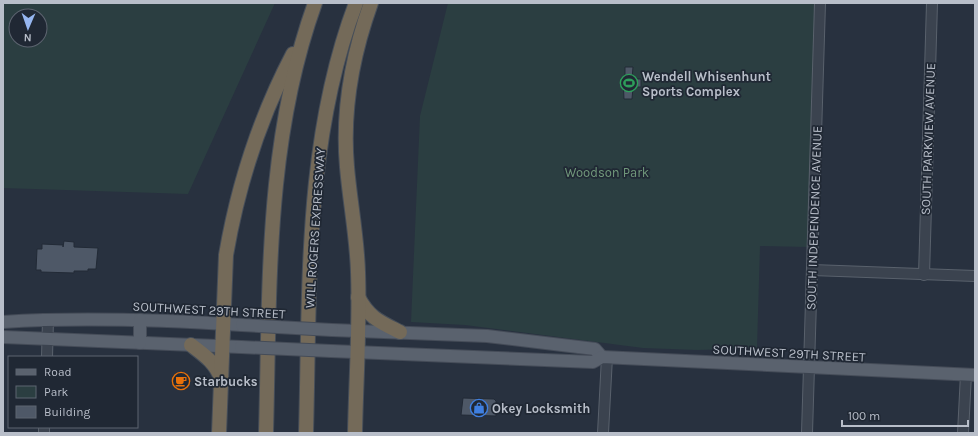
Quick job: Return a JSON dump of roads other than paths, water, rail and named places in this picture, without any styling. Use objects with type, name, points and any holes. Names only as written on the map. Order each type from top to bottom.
[{"type":"highway","points":[[219,433],[221,347],[226,255],[238,196],[250,156],[278,83],[304,32],[315,3]]},
{"type":"highway","name":"WILL ROGERS EXPRESSWAY","points":[[306,433],[312,236],[316,178],[326,110],[339,58],[356,3]]},
{"type":"highway","points":[[355,433],[358,330],[357,247],[347,165],[347,114],[352,71],[363,25],[371,3]]},
{"type":"highway","points":[[266,433],[272,244],[277,174],[286,110],[304,32]]},
{"type":"highway","points":[[358,297],[364,308],[373,318],[400,332]]},
{"type":"highway","points":[[191,345],[209,359],[217,368],[221,378]]},
{"type":"main road","name":"SOUTHWEST 29TH STREET","points":[[3,322],[48,320],[140,320],[507,337],[595,349],[604,357]]},
{"type":"main road","points":[[140,320],[140,343]]},
{"type":"main road","name":"SOUTHWEST 29TH STREET","points":[[3,337],[593,362],[604,357],[810,368],[970,374]]},
{"type":"street","name":"SOUTH INDEPENDENCE AVENUE","points":[[807,433],[820,3]]},
{"type":"street","name":"SOUTH PARKVIEW AVENUE","points":[[924,275],[932,3]]},
{"type":"street","points":[[812,270],[975,276]]},
{"type":"street","points":[[47,356],[48,320]]},
{"type":"street","points":[[603,433],[604,357]]},
{"type":"street","points":[[963,433],[970,374]]},
{"type":"place","name":"Wendell Whisenhunt Sports Complex","points":[[629,83]]},
{"type":"place","name":"Starbucks","points":[[181,381]]},
{"type":"place","name":"Okey Locksmith","points":[[479,408]]},
{"type":"park label","name":"Woodson Park","points":[[607,172]]}]
